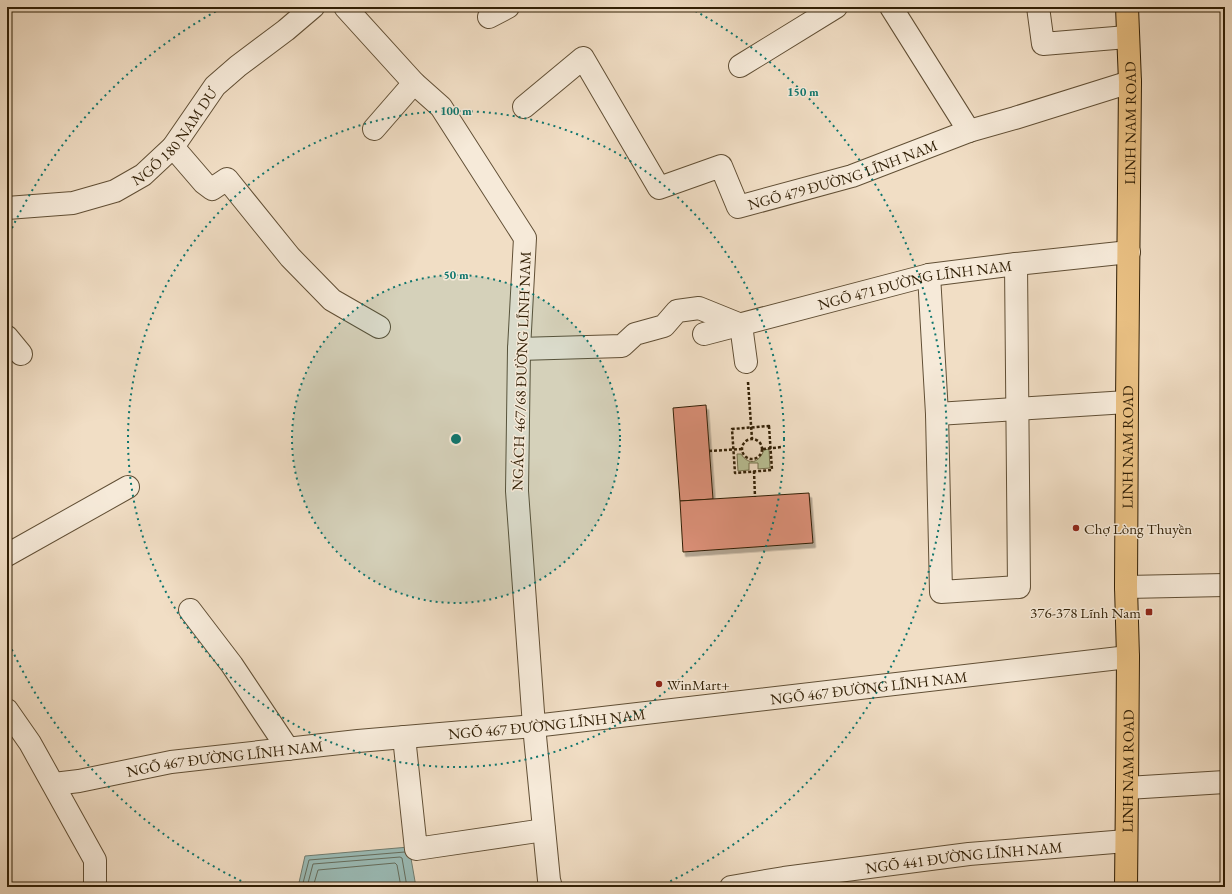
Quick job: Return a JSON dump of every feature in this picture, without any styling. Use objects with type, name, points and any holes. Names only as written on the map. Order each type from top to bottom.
[{"type":"main road","name":"LINH NAM ROAD","points":[[1126,887],[1128,788],[1128,658],[1126,587],[1130,82],[1127,7]]},
{"type":"street","name":"NGÕ 180 NAM DƯ","points":[[7,208],[73,203],[114,191],[143,175],[173,147],[215,86],[313,7]]},
{"type":"street","name":"NGÁCH 467/68 ĐƯỜNG LĨNH NAM","points":[[345,7],[414,83],[441,107],[525,238],[519,349],[517,491],[534,726],[549,880],[551,887]]},
{"type":"street","points":[[488,17],[508,7]]},
{"type":"street","points":[[740,66],[836,7]]},
{"type":"street","points":[[891,7],[969,131]]},
{"type":"street","points":[[1038,7],[1043,44],[1128,38]]},
{"type":"street","name":"NGÕ 479 ĐƯỜNG LĨNH NAM","points":[[524,107],[583,58],[658,188],[721,166],[738,207],[852,176],[969,131],[1016,118],[1130,82]]},
{"type":"street","points":[[374,129],[414,83]]},
{"type":"street","points":[[173,147],[204,183],[212,188],[227,179],[290,257],[332,300],[379,327]]},
{"type":"street","name":"NGÕ 471 ĐƯỜNG LĨNH NAM","points":[[704,334],[929,275],[1129,252]]},
{"type":"street","points":[[929,275],[937,414],[941,592],[1019,587],[1016,264]]},
{"type":"street","points":[[519,349],[622,346],[635,334],[664,326],[677,311],[699,308],[741,325],[746,362]]},
{"type":"street","points":[[7,337],[21,354]]},
{"type":"street","points":[[937,414],[1127,402]]},
{"type":"street","points":[[7,555],[128,487]]},
{"type":"street","points":[[1126,587],[1225,585]]},
{"type":"street","points":[[190,610],[232,665],[288,749]]},
{"type":"street","name":"NGÕ 467 ĐƯỜNG LĨNH NAM","points":[[54,784],[79,781],[170,762],[404,737],[534,726],[1128,658]]},
{"type":"street","points":[[7,710],[30,743],[95,860],[95,887]]},
{"type":"street","points":[[404,737],[416,849],[544,830]]},
{"type":"street","points":[[1128,788],[1225,782]]},
{"type":"street","name":"NGÕ 441 ĐƯỜNG LĨNH NAM","points":[[731,887],[784,878],[969,854],[1126,841]]},
{"type":"path","points":[[749,402],[752,439]]},
{"type":"path","points":[[769,426],[772,470],[735,473],[732,429],[752,427],[769,426]]},
{"type":"path","points":[[752,439],[757,440],[761,444],[762,448],[762,454],[754,459],[748,458],[744,455],[742,449],[743,444],[747,440],[752,439]]},
{"type":"path","points":[[762,448],[782,447]]},
{"type":"path","points":[[709,451],[742,449]]},
{"type":"path","points":[[754,472],[755,497]]},
{"type":"green space","points":[[769,449],[770,468],[758,469],[758,463],[749,463],[749,470],[738,471],[737,454],[741,454],[747,460],[754,461],[759,458],[764,450]]},
{"type":"water","points":[[409,847],[416,887],[298,887],[305,856]]},
{"type":"building","points":[[706,405],[713,499],[680,501],[673,408]]},
{"type":"building","points":[[809,493],[813,543],[683,552],[680,501]]},
{"type":"place","name":"Chợ Lòng Thuyền","points":[[1076,528]]},
{"type":"place","name":"376-378 Lĩnh Nam","points":[[1149,612]]},
{"type":"place","name":"WinMart+","points":[[659,684]]}]
